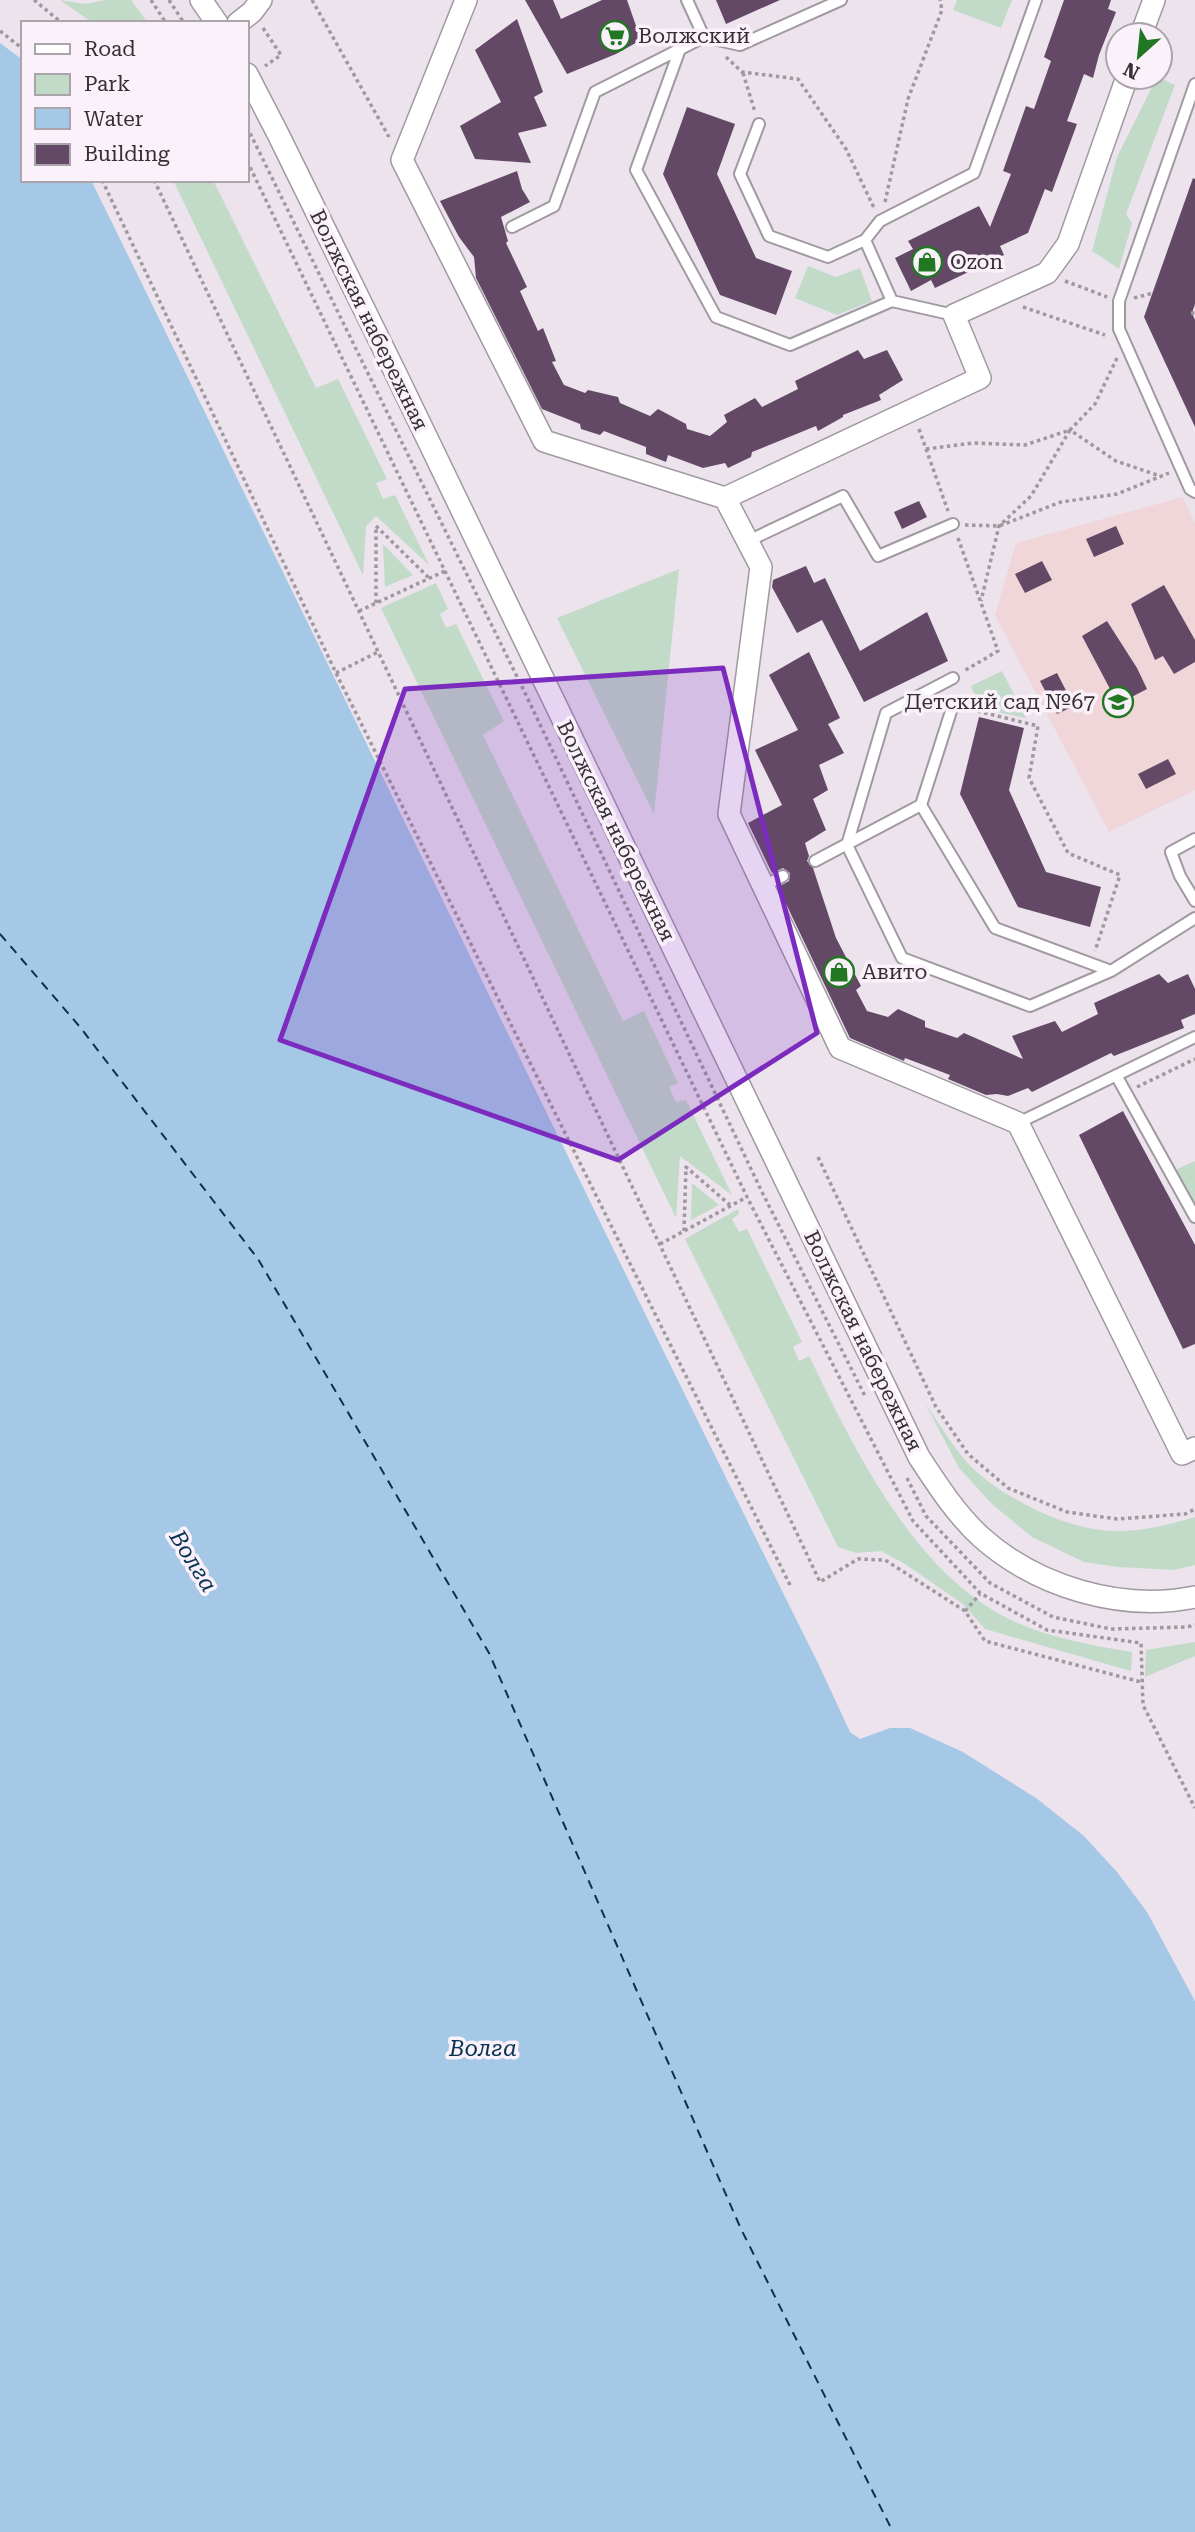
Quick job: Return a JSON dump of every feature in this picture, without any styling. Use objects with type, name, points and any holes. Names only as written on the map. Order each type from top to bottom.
[{"type":"street","points":[[201,0],[216,21]]},
{"type":"street","points":[[466,0],[402,160],[544,442],[725,498],[980,378],[954,315],[1047,273],[1068,244],[1122,91]]},
{"type":"street","points":[[1146,21],[1154,0]]},
{"type":"street","name":"Волжская набережная","points":[[248,76],[396,374],[919,1457],[952,1506],[982,1537],[1017,1564],[1051,1582],[1093,1595],[1142,1601],[1195,1597]]},
{"type":"street","points":[[725,498],[761,567],[729,814],[841,1048],[1018,1123],[1182,1454],[1195,1448]]},
{"type":"lane","points":[[687,0],[704,37]]},
{"type":"lane","points":[[512,228],[554,206],[595,92],[704,37],[740,45],[841,0]]},
{"type":"lane","points":[[759,124],[740,174],[769,236],[828,257],[864,240],[880,221],[974,173],[1036,0]]},
{"type":"lane","points":[[680,49],[636,170],[716,317],[790,345],[892,301],[954,315]]},
{"type":"lane","points":[[1193,485],[1181,468],[1119,329],[1119,302],[1195,84]]},
{"type":"lane","points":[[864,240],[892,301]]},
{"type":"lane","points":[[748,541],[843,496],[878,556],[953,524]]},
{"type":"lane","points":[[953,678],[886,713],[846,845],[902,958],[1030,1006],[1111,971],[1195,918]]},
{"type":"lane","points":[[816,861],[921,805],[953,705]]},
{"type":"lane","points":[[921,805],[995,928],[1111,971]]},
{"type":"lane","points":[[1195,839],[1171,852],[1180,876],[1195,901]]},
{"type":"lane","points":[[762,887],[783,876]]},
{"type":"lane","points":[[1018,1123],[1195,1037]]},
{"type":"lane","points":[[1116,1075],[1195,1217]]},
{"type":"path","points":[[34,0],[60,21]]},
{"type":"path","points":[[151,0],[165,21]]},
{"type":"path","points":[[169,0],[183,21]]},
{"type":"path","points":[[312,0],[402,160]]},
{"type":"path","points":[[880,221],[908,99],[942,10],[940,0]]},
{"type":"path","points":[[248,76],[281,55],[250,12]]},
{"type":"path","points":[[0,31],[21,47]]},
{"type":"path","points":[[704,37],[742,72],[759,124]]},
{"type":"path","points":[[742,72],[798,79],[846,149],[880,221]]},
{"type":"path","points":[[248,163],[747,1197],[913,1521],[980,1593],[1048,1630],[1141,1643],[1143,1705],[1195,1808]]},
{"type":"path","points":[[103,182],[336,673],[791,1587]]},
{"type":"path","points":[[155,182],[820,1582],[858,1559],[885,1560],[965,1611],[985,1642],[1142,1682]]},
{"type":"path","points":[[1047,273],[1119,302],[1153,293]]},
{"type":"path","points":[[981,603],[999,526],[1031,496],[1070,430],[1095,404],[1125,341],[995,297]]},
{"type":"path","points":[[912,410],[998,651],[953,678],[970,709],[1038,726],[1029,778],[1068,853],[1120,875],[1091,963]]},
{"type":"path","points":[[926,449],[973,443],[1025,445],[1070,430]]},
{"type":"path","points":[[1070,430],[1116,461],[1160,476]]},
{"type":"path","points":[[953,524],[999,526],[1062,502],[1117,494],[1181,468]]},
{"type":"path","points":[[376,603],[376,526],[429,578]]},
{"type":"path","points":[[359,611],[445,570]]},
{"type":"path","points":[[336,673],[378,652]]},
{"type":"path","points":[[1126,1093],[1195,1059]]},
{"type":"path","points":[[818,1157],[936,1407],[968,1454],[1008,1488],[1067,1512],[1117,1519],[1185,1514],[1195,1509]]},
{"type":"path","points":[[684,1231],[686,1167],[730,1205]]},
{"type":"path","points":[[659,1244],[747,1197]]},
{"type":"path","points":[[965,1611],[980,1593]]},
{"type":"highlighted area","points":[[723,668],[817,1033],[618,1160],[280,1040],[405,689]]},
{"type":"shaded area","name":"Детский сад №67","points":[[1183,497],[1195,523],[1195,790],[1109,832],[995,615],[1016,543]]},
{"type":"green space","points":[[60,0],[85,4],[106,0],[131,0],[147,21],[90,21]]},
{"type":"green space","points":[[957,0],[1012,0],[1001,28],[953,10]]},
{"type":"green space","points":[[1150,91],[1173,91],[1126,214],[1132,223],[1119,269],[1092,251],[1117,157]]},
{"type":"green space","points":[[174,182],[214,182],[316,388],[338,379],[387,479],[376,483],[383,499],[395,495],[429,565],[376,516],[366,526],[363,575]]},
{"type":"green space","points":[[808,266],[836,277],[860,268],[872,301],[837,315],[795,298]]},
{"type":"green space","points":[[383,544],[413,575],[385,587]]},
{"type":"green space","points":[[679,569],[654,814],[557,618]]},
{"type":"green space","points":[[436,583],[448,609],[440,614],[446,628],[456,624],[504,721],[483,735],[623,1021],[644,1011],[678,1083],[669,1087],[676,1102],[686,1100],[732,1195],[680,1156],[676,1218],[381,608]]},
{"type":"green space","points":[[1002,671],[1026,718],[982,709],[971,686]]},
{"type":"green space","points":[[1195,1161],[1195,1207],[1173,1171]]},
{"type":"green space","points":[[692,1183],[719,1205],[691,1220]]},
{"type":"green space","points":[[738,1209],[739,1214],[732,1219],[739,1232],[747,1229],[802,1342],[793,1347],[799,1361],[809,1356],[866,1467],[915,1539],[943,1571],[974,1598],[1024,1626],[1054,1636],[1132,1652],[1131,1671],[985,1629],[963,1604],[905,1564],[881,1551],[856,1553],[838,1547],[685,1239]]},
{"type":"green space","points":[[925,1403],[965,1460],[992,1484],[1027,1506],[1065,1522],[1112,1531],[1148,1528],[1195,1517],[1195,1565],[1174,1570],[1084,1562],[1032,1537],[992,1504],[959,1468]]},
{"type":"green space","points":[[1195,1642],[1195,1656],[1145,1677],[1146,1650]]},
{"type":"water","name":"Волга","points":[[0,43],[21,59],[21,182],[92,182],[850,1732],[860,1739],[890,1728],[910,1728],[963,1752],[1036,1798],[1084,1836],[1117,1872],[1147,1912],[1195,2001],[1195,2532],[0,2532]]},
{"type":"building","points":[[525,0],[553,0],[561,19],[602,0],[627,0],[641,40],[616,54],[567,74]]},
{"type":"building","points":[[716,0],[780,0],[726,24]]},
{"type":"building","points":[[1064,0],[1111,0],[1108,9],[1116,12],[1112,21],[1104,21],[1104,42],[1093,78],[1084,74],[1067,121],[1077,124],[1052,192],[1045,189],[1028,233],[1000,246],[1004,255],[935,288],[931,280],[911,291],[895,258],[913,249],[908,241],[979,206],[990,227],[1011,174],[1003,171],[1026,106],[1034,109],[1051,61],[1044,57]]},
{"type":"building","points":[[517,19],[543,92],[534,97],[547,126],[518,133],[531,163],[475,159],[460,126],[501,102],[475,50]]},
{"type":"building","points":[[687,107],[735,124],[717,174],[756,258],[792,271],[776,315],[720,295],[663,174]]},
{"type":"building","points":[[517,171],[522,189],[530,202],[501,217],[508,241],[506,243],[527,287],[520,291],[538,331],[543,328],[556,361],[552,362],[564,385],[585,393],[588,390],[618,397],[620,403],[650,416],[658,409],[686,424],[687,429],[710,436],[727,422],[724,415],[755,398],[762,407],[798,389],[795,381],[858,350],[864,359],[887,350],[903,380],[879,395],[881,400],[843,415],[818,431],[816,426],[752,452],[751,457],[728,468],[725,463],[703,468],[668,455],[666,462],[646,454],[646,447],[604,431],[600,435],[581,429],[580,424],[542,409],[476,278],[474,257],[459,237],[440,201]]},
{"type":"building","points":[[1193,178],[1195,304],[1192,313],[1195,320],[1195,427],[1144,317]]},
{"type":"building","points":[[919,501],[927,517],[902,529],[894,512]]},
{"type":"building","points":[[1116,526],[1124,544],[1094,557],[1086,539]]},
{"type":"building","points":[[1042,561],[1052,580],[1025,593],[1015,574]]},
{"type":"building","points":[[806,566],[814,583],[825,578],[860,651],[927,612],[948,661],[864,702],[822,620],[797,633],[772,587],[773,580]]},
{"type":"building","points":[[1164,585],[1195,640],[1195,662],[1174,674],[1163,656],[1155,660],[1131,604]]},
{"type":"building","points":[[1107,621],[1147,689],[1118,704],[1082,636]]},
{"type":"building","points":[[809,652],[840,718],[828,724],[844,753],[819,765],[828,790],[813,799],[826,830],[805,843],[809,856],[807,861],[813,868],[836,938],[861,986],[856,990],[867,1011],[888,1017],[898,1009],[925,1021],[925,1027],[957,1038],[964,1033],[1023,1059],[1012,1036],[1055,1021],[1062,1032],[1098,1014],[1094,1003],[1159,974],[1168,983],[1188,974],[1195,989],[1195,1014],[1181,1020],[1184,1028],[1114,1056],[1111,1053],[1032,1092],[1028,1088],[1008,1096],[986,1095],[948,1079],[950,1075],[905,1058],[904,1061],[850,1038],[778,887],[789,881],[790,873],[783,868],[772,873],[748,823],[782,805],[755,750],[798,730],[769,675]]},
{"type":"building","points":[[1057,673],[1074,706],[1057,714],[1040,681]]},
{"type":"building","points":[[979,717],[1024,728],[1009,790],[1046,872],[1101,887],[1090,927],[1018,907],[960,794]]},
{"type":"building","points":[[1168,759],[1176,774],[1146,789],[1138,774]]},
{"type":"building","points":[[1123,1111],[1195,1245],[1195,1344],[1183,1349],[1079,1135]]},
{"type":"ferry route","points":[[0,934],[80,1027],[258,1259],[489,1653],[741,2229],[893,2532]]},
{"type":"place","name":"Волжский","points":[[615,36]]},
{"type":"place","name":"Ozon","points":[[927,262]]},
{"type":"place","name":"Детский сад №67","points":[[1118,702]]},
{"type":"place","name":"Авито","points":[[839,972]]}]
